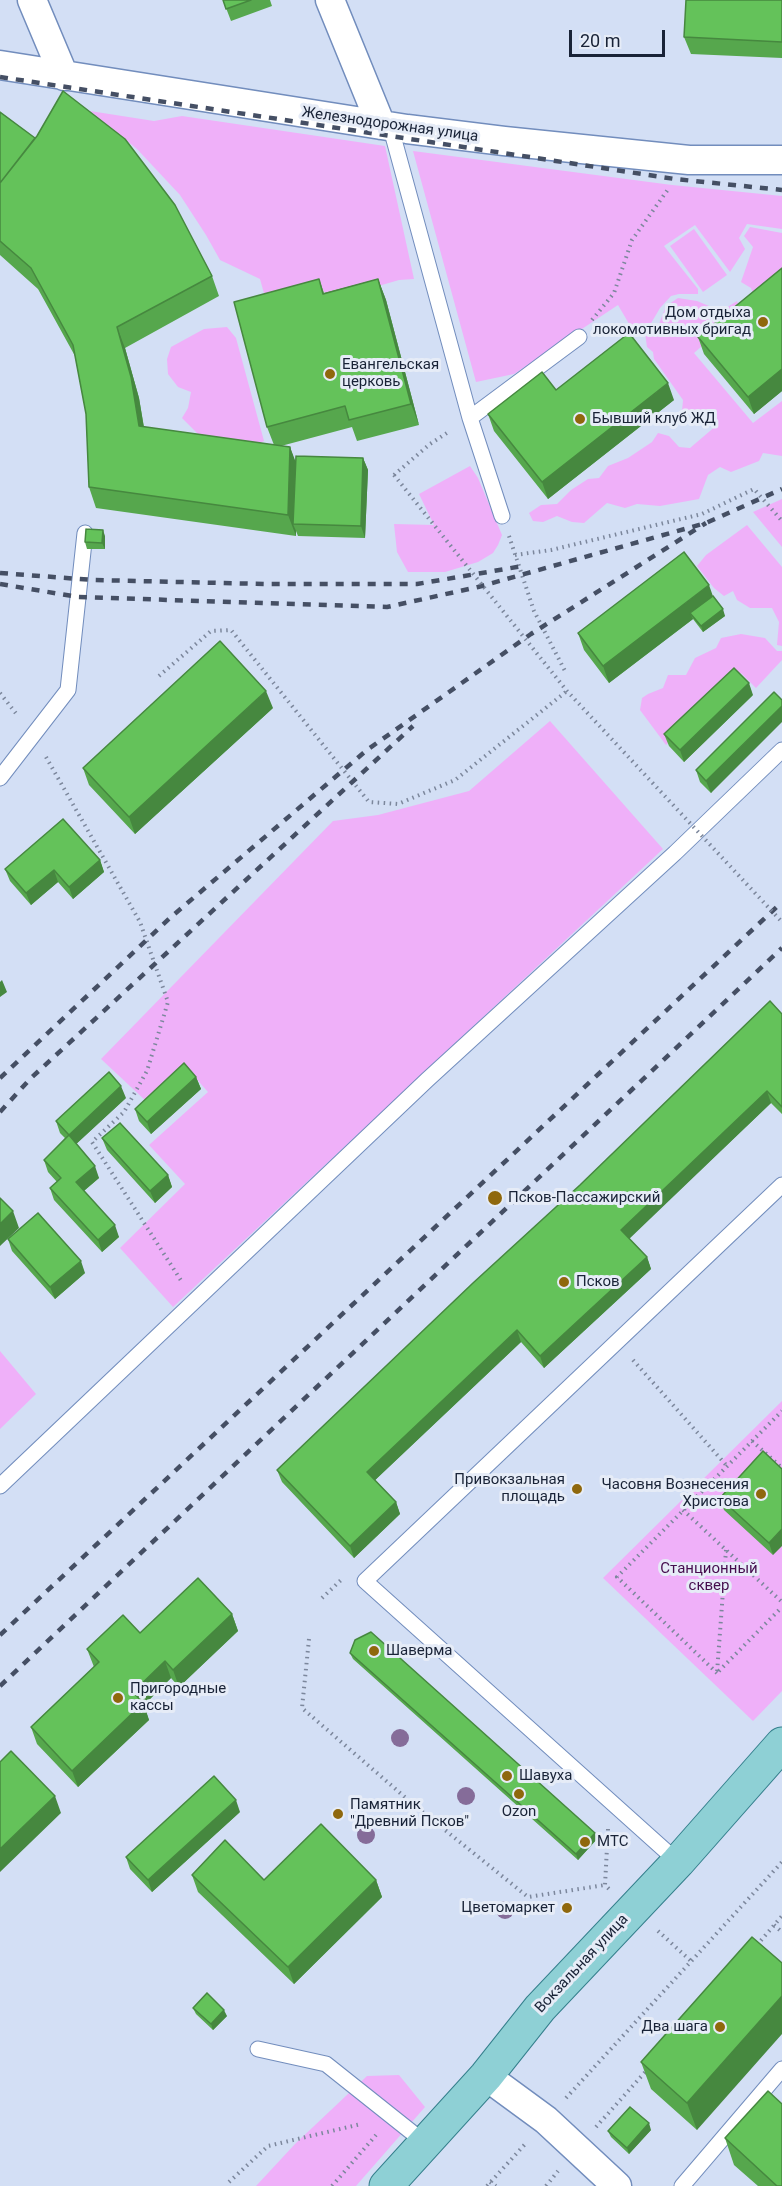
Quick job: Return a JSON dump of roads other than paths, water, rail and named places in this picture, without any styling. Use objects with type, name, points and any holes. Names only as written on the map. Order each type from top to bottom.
[{"type":"main road","name":"Вокзальная улица","points":[[386,2186],[486,2076],[540,2008],[678,1862],[782,1744]]},
{"type":"street","points":[[32,0],[64,76]]},
{"type":"street","points":[[330,0],[394,127]]},
{"type":"street","name":"Железнодорожная улица","points":[[0,65],[394,127],[600,152],[689,160],[782,160]]},
{"type":"street","points":[[486,2076],[546,2120],[617,2186]]},
{"type":"lane","points":[[394,127],[393,136],[470,418],[502,516]]},
{"type":"lane","points":[[470,418],[579,337]]},
{"type":"lane","points":[[0,778],[68,690],[85,533]]},
{"type":"lane","points":[[0,1486],[418,1089],[675,853],[782,750]]},
{"type":"lane","points":[[678,1862],[365,1581],[782,1185]]},
{"type":"lane","points":[[258,2049],[326,2064],[424,2142]]},
{"type":"lane","points":[[682,2186],[780,2077]]},
{"type":"railway","points":[[0,77],[675,179],[782,190]]},
{"type":"railway","points":[[0,584],[78,597],[387,607],[478,587],[706,523],[782,489]]},
{"type":"railway","points":[[0,1078],[171,917],[367,750],[531,634],[706,523]]},
{"type":"railway","points":[[0,573],[93,580],[266,584],[417,584],[523,566]]},
{"type":"railway","points":[[0,1112],[30,1079],[413,726]]},
{"type":"railway","points":[[0,1635],[782,902]]},
{"type":"railway","points":[[0,1686],[782,948]]},
{"type":"place","name":"Дом отдыха локомотивных бригад","points":[[763,322]]},
{"type":"place","name":"Евангельская церковь","points":[[330,374]]},
{"type":"place","name":"Бывший клуб ЖД","points":[[580,419]]},
{"type":"place","name":"Псков-Пассажирский","points":[[495,1198]]},
{"type":"place","name":"Псков","points":[[564,1282]]},
{"type":"place","name":"Привокзальная площадь","points":[[577,1489]]},
{"type":"place","name":"Часовня Вознесения Христова","points":[[761,1494]]},
{"type":"place","name":"Шаверма","points":[[374,1651]]},
{"type":"place","name":"Пригородные кассы","points":[[118,1698]]},
{"type":"place","name":"Шавуха","points":[[507,1776]]},
{"type":"place","name":"Ozon","points":[[519,1794]]},
{"type":"place","name":"Памятник \"Древний Псков\"","points":[[338,1814]]},
{"type":"place","name":"МТС","points":[[585,1842]]},
{"type":"place","name":"Цветомаркет","points":[[567,1908]]},
{"type":"place","name":"Два шага","points":[[720,2027]]},
{"type":"park label","name":"Станционный сквер","points":[[709,1578]]}]
